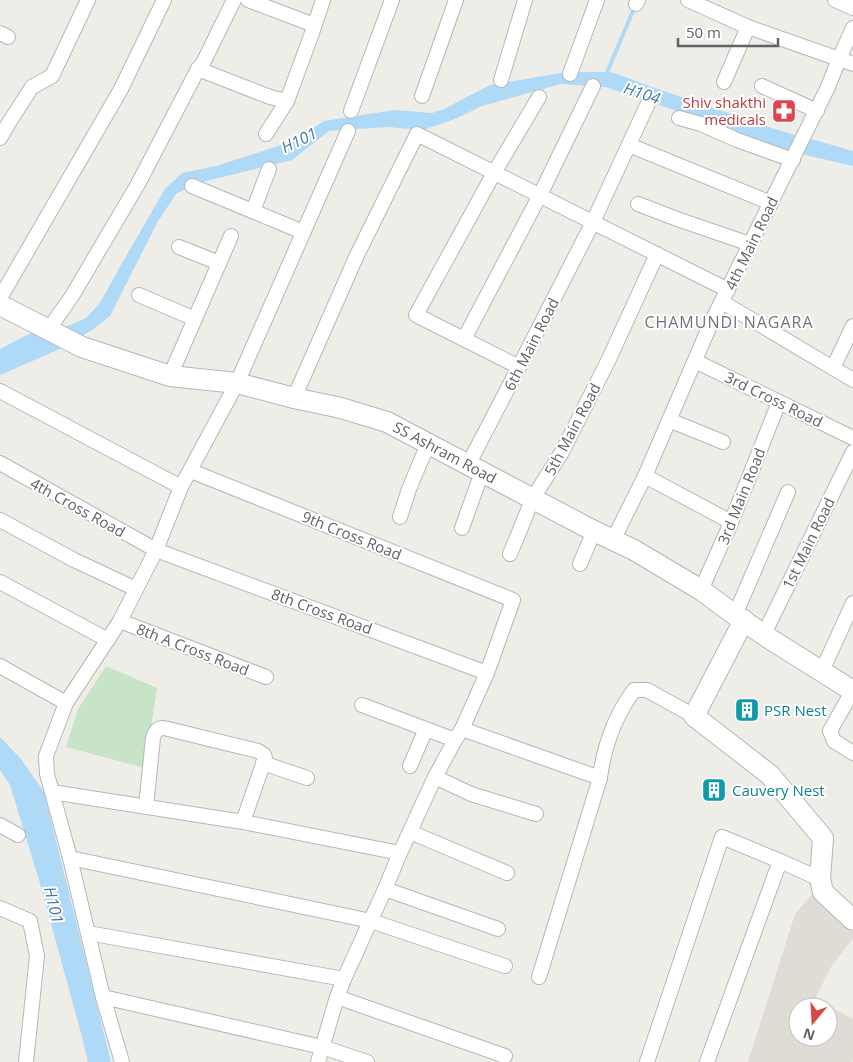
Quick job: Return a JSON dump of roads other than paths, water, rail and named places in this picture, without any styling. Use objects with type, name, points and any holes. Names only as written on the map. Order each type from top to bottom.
[{"type":"street","points":[[0,138],[32,87],[52,76],[88,0]]},
{"type":"street","points":[[0,298],[121,89],[164,0]]},
{"type":"street","points":[[48,330],[72,296],[138,184],[203,63],[234,0]]},
{"type":"street","points":[[248,0],[314,25]]},
{"type":"street","points":[[266,134],[286,101],[323,0]]},
{"type":"street","points":[[352,111],[392,0]]},
{"type":"street","points":[[422,96],[456,0]]},
{"type":"street","points":[[500,80],[525,0]]},
{"type":"street","points":[[570,74],[597,0]]},
{"type":"street","points":[[688,0],[748,27],[853,64]]},
{"type":"street","points":[[835,0],[853,8]]},
{"type":"street","points":[[724,82],[748,27]]},
{"type":"street","name":"4th Main Road","points":[[613,540],[645,476],[725,296],[828,87],[853,28]]},
{"type":"street","points":[[198,70],[270,97],[286,101]]},
{"type":"street","points":[[464,339],[540,195],[593,86]]},
{"type":"street","points":[[762,86],[817,110]]},
{"type":"street","points":[[519,367],[416,315],[494,173],[539,97]]},
{"type":"street","name":"6th Main Road","points":[[462,528],[475,468],[519,367],[593,222],[650,99]]},
{"type":"street","points":[[679,118],[701,124],[737,140],[793,160]]},
{"type":"street","points":[[122,1062],[103,997],[70,858],[47,774],[46,756],[66,703],[120,621],[156,550],[181,487],[237,383],[348,131]]},
{"type":"street","points":[[294,398],[357,255],[417,134],[657,254],[853,380]]},
{"type":"street","points":[[629,145],[771,203]]},
{"type":"street","points":[[253,211],[269,169]]},
{"type":"street","points":[[192,186],[303,232]]},
{"type":"street","points":[[638,204],[750,244]]},
{"type":"street","points":[[170,376],[231,236]]},
{"type":"street","points":[[179,247],[219,263]]},
{"type":"street","name":"5th Main Road","points":[[533,498],[562,452],[609,359],[657,254]]},
{"type":"street","points":[[140,295],[194,319]]},
{"type":"street","name":"SS Ashram Road","points":[[0,305],[82,347],[170,376],[237,383],[341,408],[387,422],[634,550],[701,590],[739,618],[853,691]]},
{"type":"street","points":[[833,368],[853,326]]},
{"type":"street","name":"3rd Cross Road","points":[[695,361],[853,438]]},
{"type":"street","points":[[0,391],[181,487]]},
{"type":"street","name":"3rd Main Road","points":[[701,590],[731,522],[779,402]]},
{"type":"street","points":[[669,420],[723,442]]},
{"type":"street","points":[[400,517],[409,489],[428,444]]},
{"type":"street","name":"1st Main Road","points":[[764,634],[853,452]]},
{"type":"street","name":"4th Cross Road","points":[[0,464],[156,550]]},
{"type":"street","name":"9th Cross Road","points":[[191,471],[512,600],[487,673]]},
{"type":"street","points":[[645,476],[731,522]]},
{"type":"street","points":[[694,716],[739,618],[788,492]]},
{"type":"street","points":[[510,554],[533,498]]},
{"type":"street","points":[[0,520],[74,560],[136,589]]},
{"type":"street","points":[[580,564],[594,530]]},
{"type":"street","name":"8th Cross Road","points":[[156,550],[487,673]]},
{"type":"street","points":[[0,582],[108,640]]},
{"type":"street","points":[[822,672],[853,603]]},
{"type":"street","name":"8th A Cross Road","points":[[120,621],[266,677]]},
{"type":"street","points":[[0,666],[66,703]]},
{"type":"street","points":[[318,1062],[344,979],[435,777],[487,673]]},
{"type":"street","points":[[539,977],[600,778],[602,760],[608,740],[623,705],[634,690],[647,690],[694,716],[770,775],[824,838],[820,879],[823,892],[853,920]]},
{"type":"street","points":[[853,691],[830,731],[834,741],[853,753]]},
{"type":"street","points":[[362,705],[426,729],[458,734],[600,778]]},
{"type":"street","points":[[146,807],[153,738],[157,730],[164,728],[258,751],[264,755],[265,758],[243,822]]},
{"type":"street","points":[[410,766],[426,729]]},
{"type":"street","points":[[263,763],[308,778]]},
{"type":"street","points":[[435,777],[471,794],[536,814]]},
{"type":"street","points":[[52,792],[243,822],[400,853]]},
{"type":"street","points":[[0,825],[18,835]]},
{"type":"street","points":[[410,832],[507,873]]},
{"type":"street","points":[[647,1062],[722,837],[820,879]]},
{"type":"street","points":[[70,858],[371,921],[505,966]]},
{"type":"street","points":[[707,1062],[780,861]]},
{"type":"street","points":[[385,889],[498,929]]},
{"type":"street","points":[[0,908],[30,921],[37,956],[26,1062]]},
{"type":"street","points":[[88,933],[344,979]]},
{"type":"street","points":[[103,997],[322,1047],[367,1062]]},
{"type":"street","points":[[337,997],[505,1056]]},
{"type":"water","name":"H104","points":[[566,72],[611,72],[795,135],[788,154],[702,119],[605,87],[561,84],[482,106],[455,119],[423,130],[388,127],[329,131],[292,160],[206,181],[177,193],[158,221],[110,316],[79,338],[59,330],[86,318],[100,303],[165,189],[182,173],[216,166],[291,142],[324,121],[394,110],[432,113],[444,109],[490,85]]},
{"type":"water","points":[[808,138],[853,151],[853,166],[801,154]]},
{"type":"water","points":[[35,331],[69,345],[0,375],[0,349]]},
{"type":"water","points":[[0,737],[21,759],[44,792],[111,1062],[88,1062],[39,880],[10,785],[0,770]]},
{"type":"waterway","name":"H101","points":[[606,75],[635,6]]},
{"type":"place","name":"Shiv shakthi medicals","points":[[784,111]]},
{"type":"place","name":"PSR Nest","points":[[747,710]]},
{"type":"place","name":"Cauvery Nest","points":[[714,790]]},
{"type":"district","name":"CHAMUNDI NAGARA","points":[[729,322]]}]
